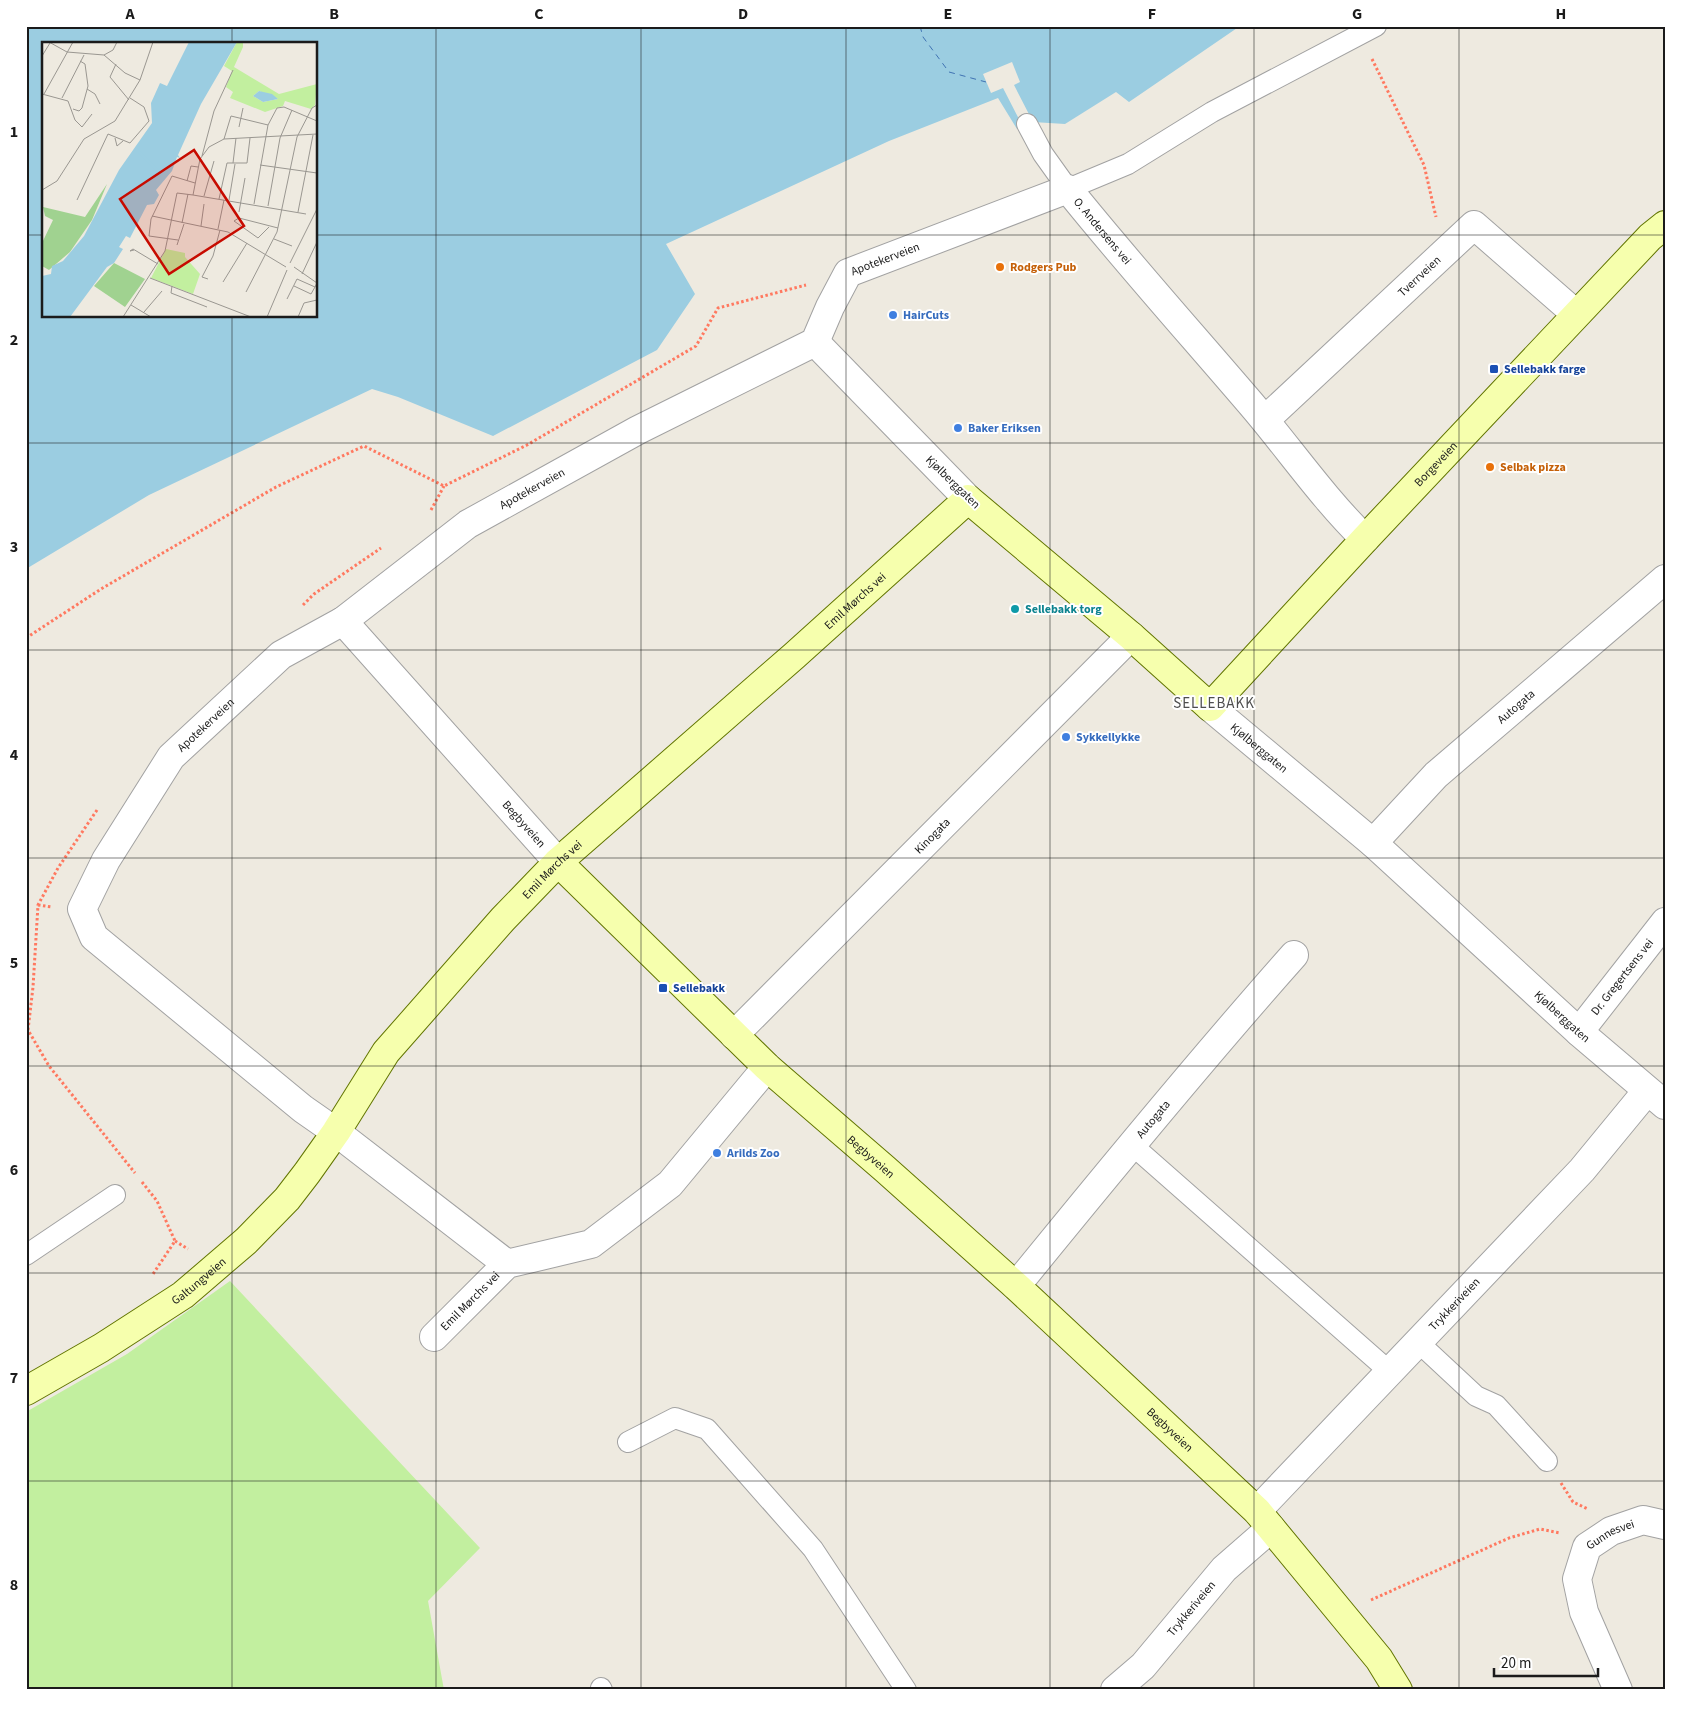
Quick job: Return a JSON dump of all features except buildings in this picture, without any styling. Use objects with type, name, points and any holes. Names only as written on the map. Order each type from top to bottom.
[{"type":"main road","name":"Borgeveien","points":[[1210,707],[1365,538],[1576,314],[1650,237],[1665,225]]},
{"type":"main road","name":"Kjølberggaten","points":[[968,498],[1210,707]]},
{"type":"main road","name":"Emil Mørchs vei","points":[[336,1132],[386,1052],[503,919],[558,862],[794,656],[968,498]]},
{"type":"main road","name":"Begbyveien","points":[[558,862],[767,1068],[885,1169],[1016,1286],[1264,1520],[1379,1659],[1398,1690]]},
{"type":"main road","name":"Galtungveien","points":[[26,1391],[101,1348],[183,1295],[246,1241],[287,1199],[336,1132]]},
{"type":"street","name":"Apotekerveien","points":[[336,1132],[303,1109],[94,937],[82,910],[106,860],[171,757],[281,655],[343,621],[468,524],[638,430],[815,342],[830,307],[848,273],[1068,189]]},
{"type":"street","name":"O. Andersens vei","points":[[1068,189],[1265,420],[1342,517],[1365,538]]},
{"type":"street","name":"Tverrveien","points":[[1265,420],[1474,224],[1576,314]]},
{"type":"street","name":"Kjølberggaten","points":[[815,342],[968,498]]},
{"type":"street","name":"Autogata","points":[[1374,844],[1436,775],[1665,579]]},
{"type":"street","name":"Begbyveien","points":[[343,621],[558,862]]},
{"type":"street","name":"Kinogata","points":[[734,1035],[1130,636]]},
{"type":"street","name":"Kjølberggaten","points":[[1210,707],[1374,844],[1579,1032],[1656,1098]]},
{"type":"street","name":"Dr. Gregertsens vei","points":[[1579,1032],[1665,922]]},
{"type":"street","name":"Autogata","points":[[1016,1286],[1220,1038],[1294,955]]},
{"type":"street","name":"Emil Mørchs vei","points":[[434,1337],[507,1264],[591,1244],[670,1184],[767,1068]]},
{"type":"street","name":"Trykkeriveien","points":[[1115,1690],[1143,1666],[1390,1372],[1582,1170],[1656,1098]]},
{"type":"street","name":"Emil Mørchs vei","points":[[336,1132],[507,1264]]},
{"type":"street","name":"Gunnesvei","points":[[1618,1690],[1584,1612],[1578,1579],[1587,1547],[1611,1531],[1643,1520],[1665,1525]]},
{"type":"lane","name":"O. Andersens vei","points":[[1068,189],[1128,164],[1212,112],[1368,31]]},
{"type":"lane","points":[[1027,124],[1043,154],[1068,189]]},
{"type":"lane","points":[[1131,1144],[1390,1372]]},
{"type":"lane","points":[[26,1255],[115,1195]]},
{"type":"lane","points":[[1418,1342],[1476,1396],[1496,1405],[1547,1461]]},
{"type":"lane","points":[[628,1442],[675,1418],[707,1429],[813,1549],[906,1690]]},
{"type":"path","points":[[1368,31],[1398,110],[1424,166],[1444,252]]},
{"type":"path","points":[[429,515],[444,486],[527,445],[696,346],[718,308],[848,273]]},
{"type":"path","points":[[26,638],[102,589],[276,487],[364,446],[444,486]]},
{"type":"path","points":[[300,607],[314,594],[388,543]]},
{"type":"path","points":[[100,808],[58,868],[38,905],[33,988],[28,1030],[49,1066],[157,1201],[176,1241],[155,1272],[148,1278]]},
{"type":"path","points":[[1547,1461],[1573,1502],[1625,1526]]},
{"type":"path","points":[[1341,1613],[1509,1538],[1540,1529],[1563,1534],[1587,1547]]},
{"type":"green space","points":[[230,1281],[480,1548],[428,1601],[444,1690],[26,1690],[26,1412],[127,1354]]},
{"type":"water","points":[[26,26],[1240,26],[1129,102],[1116,92],[1065,124],[1033,122],[1017,129],[998,98],[889,141],[666,244],[695,294],[657,350],[493,436],[398,397],[372,389],[149,495],[26,569]]},
{"type":"pier","points":[[1012,62],[1020,82],[1014,85],[1033,122],[1023,127],[1003,88],[991,93],[983,74]]},
{"type":"ferry route","points":[[920,26],[923,37],[949,72],[986,82]]},
{"type":"place","name":"Rodgers Pub","points":[[1000,267]]},
{"type":"place","name":"HairCuts","points":[[893,315]]},
{"type":"place","name":"Sellebakk farge","points":[[1494,369]]},
{"type":"place","name":"Baker Eriksen","points":[[958,428]]},
{"type":"place","name":"Selbak pizza","points":[[1490,467]]},
{"type":"place","name":"Sellebakk torg","points":[[1015,609]]},
{"type":"place","name":"Sykkellykke","points":[[1066,737]]},
{"type":"place","name":"Sellebakk","points":[[663,988]]},
{"type":"place","name":"Arilds Zoo","points":[[717,1153]]},
{"type":"district","name":"SELLEBAKK","points":[[1214,703]]}]
